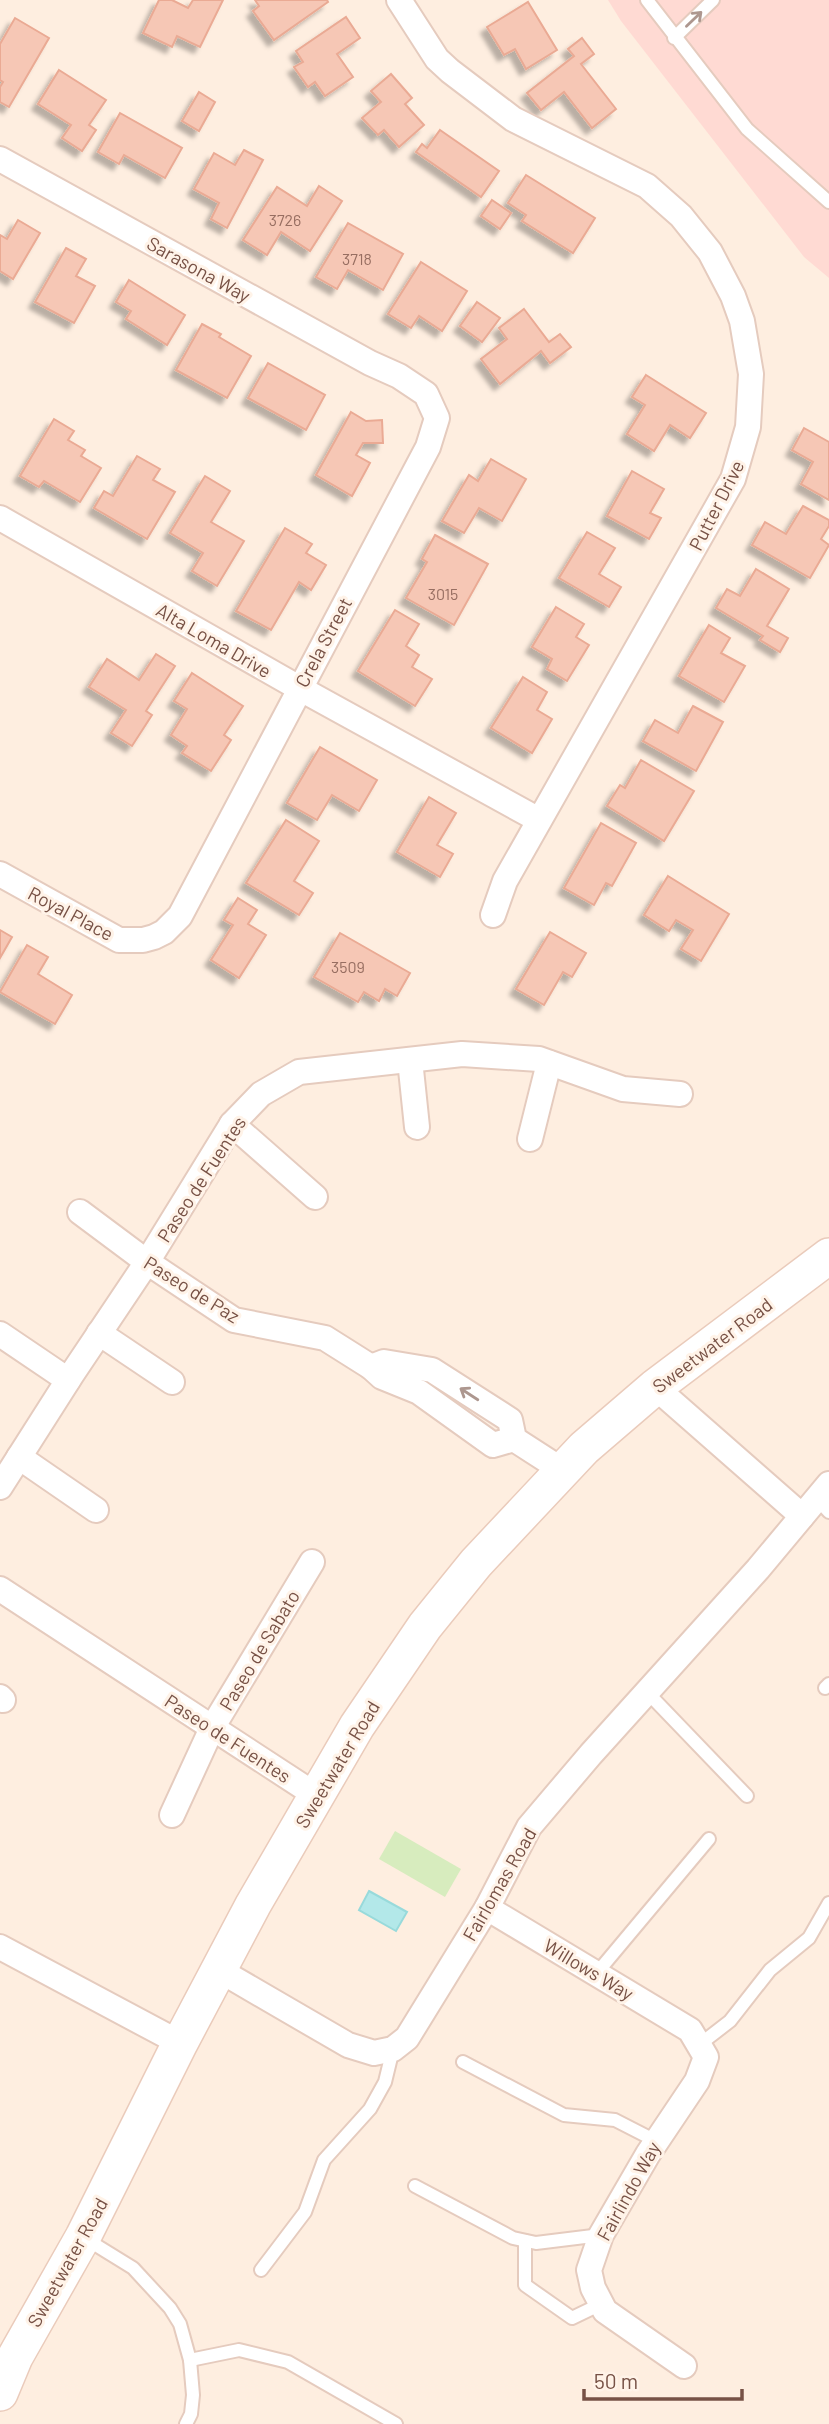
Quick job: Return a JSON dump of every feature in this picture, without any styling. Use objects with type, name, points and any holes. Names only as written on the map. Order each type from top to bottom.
[{"type":"main road","name":"Sweetwater Road","points":[[0,2393],[15,2357],[83,2237],[219,1970],[357,1726],[425,1626],[477,1563],[584,1448],[655,1387],[829,1256]]},
{"type":"street","name":"Putter Drive","points":[[399,0],[436,59],[471,87],[513,119],[647,186],[681,216],[710,252],[722,272],[733,296],[748,347],[751,401],[742,454],[733,479],[505,881],[494,915]]},
{"type":"street","name":"Sarasona Way","points":[[0,159],[370,363],[399,376]]},
{"type":"street","name":"Crela Street","points":[[180,916],[428,447],[437,418],[426,394],[399,376]]},
{"type":"street","name":"Alta Loma Drive","points":[[0,518],[299,688],[539,820]]},
{"type":"street","name":"Royal Place","points":[[0,874],[120,940],[154,937],[164,932],[180,916]]},
{"type":"street","name":"Paseo de Fuentes","points":[[0,1487],[147,1262],[232,1124],[261,1094],[299,1072],[462,1054],[539,1059],[622,1089],[680,1094]]},
{"type":"street","points":[[410,1060],[417,1127]]},
{"type":"street","points":[[530,1139],[549,1063]]},
{"type":"street","points":[[232,1124],[316,1197]]},
{"type":"street","name":"Paseo de Paz","points":[[80,1212],[147,1262],[234,1320],[325,1338],[371,1367],[384,1362],[432,1370],[510,1420],[514,1439],[562,1470]]},
{"type":"street","points":[[99,1333],[172,1381]]},
{"type":"street","points":[[0,1334],[68,1380]]},
{"type":"street","points":[[655,1387],[819,1503]]},
{"type":"street","points":[[19,1457],[96,1510]]},
{"type":"street","name":"Fairlomas Road","points":[[393,2049],[407,2038],[487,1908],[529,1827],[591,1754],[819,1503]]},
{"type":"street","name":"Paseo de Sabato","points":[[172,1815],[212,1728],[312,1563]]},
{"type":"street","name":"Paseo de Fuentes","points":[[0,1589],[317,1796]]},
{"type":"street","name":"Willows Way","points":[[487,1908],[597,1974],[694,2038]]},
{"type":"street","points":[[0,1947],[180,2043]]},
{"type":"street","points":[[219,1970],[348,2045],[374,2053],[393,2049]]},
{"type":"street","name":"Fairlindo Way","points":[[684,2366],[605,2311],[593,2288],[589,2270],[601,2235],[656,2141],[696,2081],[706,2057],[694,2038]]},
{"type":"lane","points":[[647,0],[747,129],[829,202]]},
{"type":"lane","points":[[674,38],[713,0]]},
{"type":"lane","points":[[647,1692],[747,1796]]},
{"type":"lane","points":[[597,1974],[709,1839]]},
{"type":"lane","points":[[694,2038],[730,2021],[770,1970],[809,1938],[829,1903]]},
{"type":"lane","points":[[261,2270],[305,2212],[324,2160],[370,2109],[385,2082],[393,2049]]},
{"type":"lane","points":[[463,2062],[564,2115],[615,2120],[656,2141]]},
{"type":"lane","points":[[415,2186],[513,2238],[536,2244],[601,2235]]},
{"type":"lane","points":[[83,2237],[133,2268],[170,2308],[180,2324],[190,2360],[193,2395],[191,2414],[186,2424]]},
{"type":"lane","points":[[525,2241],[525,2284],[572,2318],[601,2304]]},
{"type":"lane","points":[[190,2360],[239,2350],[288,2362],[396,2424]]},
{"type":"shaded area","points":[[608,0],[829,0],[829,278],[804,257],[621,21]]},
{"type":"green space","points":[[395,1831],[461,1869],[445,1897],[379,1859]]},
{"type":"water","points":[[369,1891],[407,1912],[396,1931],[359,1910]]},
{"type":"building","points":[[159,0],[172,0],[188,8],[193,0],[223,0],[200,47],[177,36],[172,47],[143,33]]},
{"type":"building","points":[[255,0],[328,2],[274,40],[253,11],[259,6]]},
{"type":"building","points":[[528,2],[557,50],[526,69],[515,49],[504,55],[487,27]]},
{"type":"building","points":[[346,17],[360,38],[337,54],[353,77],[325,96],[315,82],[308,87],[294,67],[303,62],[296,51]]},
{"type":"building","points":[[15,18],[49,38],[9,107],[0,102],[0,87],[3,82],[0,80],[0,44]]},
{"type":"building","points":[[582,38],[594,54],[581,64],[616,109],[592,128],[564,92],[541,110],[527,93],[574,56],[568,49]]},
{"type":"building","points":[[59,70],[106,100],[89,125],[96,130],[82,151],[62,138],[71,125],[38,104]]},
{"type":"building","points":[[391,74],[412,98],[405,104],[424,125],[399,147],[384,130],[378,135],[362,118],[381,102],[371,91]]},
{"type":"building","points":[[199,92],[215,102],[199,131],[182,121]]},
{"type":"building","points":[[120,113],[182,148],[165,178],[124,155],[119,164],[98,152]]},
{"type":"building","points":[[440,130],[499,171],[481,197],[416,152],[422,144],[427,148]]},
{"type":"building","points":[[244,150],[263,160],[227,228],[211,219],[219,203],[194,189],[214,153],[235,165]]},
{"type":"building","points":[[526,175],[595,218],[573,253],[522,221],[526,215],[508,203]]},
{"type":"building","points":[[319,186],[342,201],[310,251],[281,232],[267,255],[243,240],[277,187],[307,206]]},
{"type":"building","points":[[492,200],[511,213],[500,229],[481,216]]},
{"type":"building","points":[[18,220],[40,233],[13,279],[0,271],[0,235],[7,239]]},
{"type":"building","points":[[348,223],[403,254],[383,290],[348,270],[337,289],[316,277]]},
{"type":"building","points":[[66,248],[86,259],[76,276],[95,286],[74,323],[35,302]]},
{"type":"building","points":[[421,262],[467,291],[442,331],[419,316],[411,328],[388,314]]},
{"type":"building","points":[[129,280],[185,315],[167,345],[126,319],[131,311],[116,302]]},
{"type":"building","points":[[477,302],[500,318],[482,342],[460,326]]},
{"type":"building","points":[[524,309],[549,342],[560,334],[571,347],[550,363],[541,351],[500,384],[481,359],[507,339],[499,328]]},
{"type":"building","points":[[202,324],[251,356],[227,398],[176,370]]},
{"type":"building","points":[[268,363],[325,395],[306,430],[248,398]]},
{"type":"building","points":[[646,375],[706,413],[690,438],[670,425],[654,451],[627,434],[645,405],[632,397]]},
{"type":"building","points":[[351,412],[366,421],[382,420],[383,443],[363,443],[356,455],[370,463],[352,496],[316,475]]},
{"type":"building","points":[[54,419],[74,431],[68,440],[85,450],[81,456],[101,468],[80,502],[44,481],[39,487],[20,476]]},
{"type":"building","points":[[804,428],[829,442],[829,500],[801,484],[813,462],[792,450]]},
{"type":"building","points":[[137,456],[160,469],[153,480],[175,492],[147,539],[94,508],[104,491],[113,496]]},
{"type":"building","points":[[491,459],[526,479],[502,521],[479,508],[464,533],[442,521],[469,475],[478,481]]},
{"type":"building","points":[[632,471],[664,489],[650,513],[661,518],[649,539],[607,516]]},
{"type":"building","points":[[205,476],[230,491],[211,522],[244,541],[217,586],[192,571],[203,553],[170,533]]},
{"type":"building","points":[[803,506],[829,520],[829,526],[821,539],[829,545],[810,578],[752,545],[765,522],[786,534]]},
{"type":"building","points":[[285,528],[312,544],[306,553],[326,565],[311,590],[299,582],[271,630],[236,611]]},
{"type":"building","points":[[587,532],[615,548],[599,574],[621,587],[609,607],[559,578]]},
{"type":"building","points":[[435,535],[488,564],[454,625],[406,598],[427,562],[422,559]]},
{"type":"building","points":[[756,569],[789,589],[767,626],[788,638],[780,652],[760,640],[763,636],[716,608],[727,589],[740,596]]},
{"type":"building","points":[[556,607],[584,624],[576,637],[589,645],[567,681],[547,669],[552,659],[532,647]]},
{"type":"building","points":[[395,610],[419,624],[406,646],[419,655],[412,667],[432,679],[415,706],[358,671]]},
{"type":"building","points":[[709,625],[730,638],[721,653],[745,666],[724,702],[679,676]]},
{"type":"building","points":[[156,654],[175,666],[146,711],[152,715],[132,746],[111,733],[126,710],[89,687],[107,659],[139,680]]},
{"type":"building","points":[[192,673],[243,706],[224,735],[231,740],[211,771],[182,753],[187,746],[171,735],[187,709],[174,701]]},
{"type":"building","points":[[523,677],[547,692],[537,710],[552,719],[532,753],[491,728]]},
{"type":"building","points":[[693,706],[723,722],[696,771],[643,741],[655,720],[678,733]]},
{"type":"building","points":[[320,747],[377,780],[359,811],[332,795],[317,820],[287,803]]},
{"type":"building","points":[[641,760],[694,791],[664,841],[607,806],[620,785],[625,788]]},
{"type":"building","points":[[429,797],[456,813],[437,845],[453,854],[440,877],[397,852]]},
{"type":"building","points":[[286,820],[319,841],[294,881],[313,893],[299,915],[246,883]]},
{"type":"building","points":[[601,823],[636,843],[612,886],[606,883],[594,905],[564,888]]},
{"type":"building","points":[[668,876],[729,914],[701,961],[681,949],[693,930],[676,920],[669,931],[644,915]]},
{"type":"building","points":[[238,898],[257,910],[248,924],[266,935],[239,978],[211,960],[233,925],[224,920]]},
{"type":"building","points":[[0,930],[12,937],[0,958]]},
{"type":"building","points":[[550,932],[586,953],[572,977],[563,972],[544,1005],[516,989]]},
{"type":"building","points":[[340,933],[410,973],[397,996],[385,989],[379,1001],[364,992],[358,1002],[314,977]]},
{"type":"building","points":[[27,945],[48,957],[38,974],[72,995],[55,1024],[0,992]]}]
